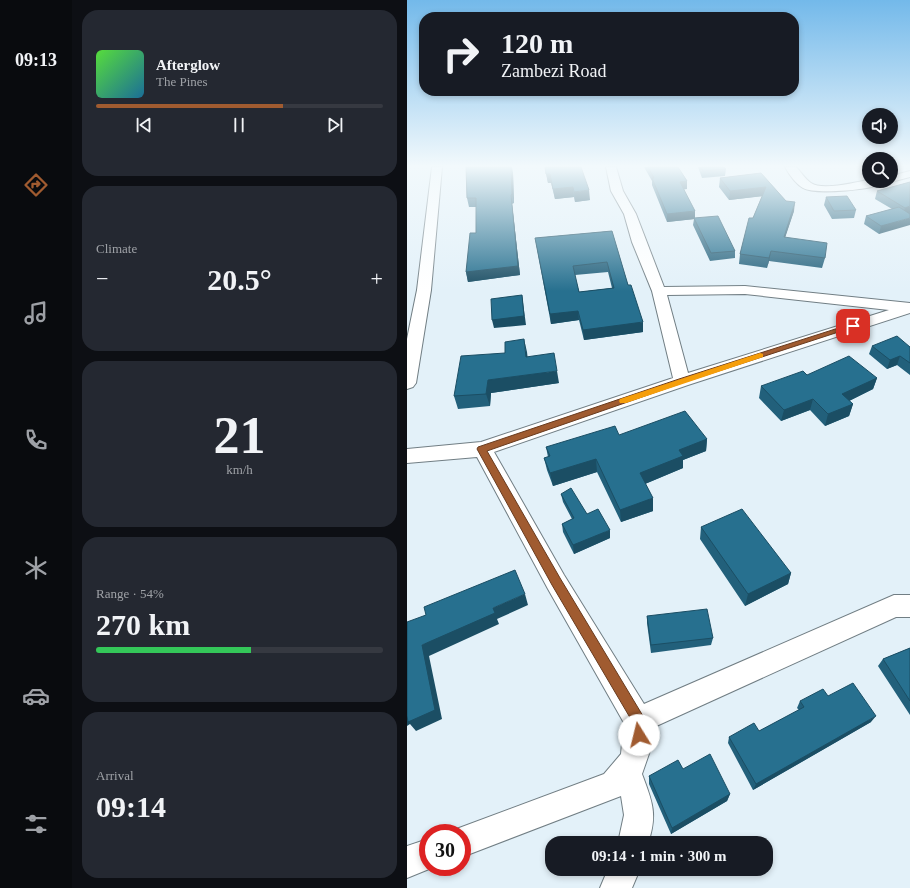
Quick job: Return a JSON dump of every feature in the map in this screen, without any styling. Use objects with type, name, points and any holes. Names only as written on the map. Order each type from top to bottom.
[{"type":"street","points":[[407,384],[424,290],[433,208]]},
{"type":"street","points":[[626,208],[659,291],[682,380]]},
{"type":"street","points":[[659,291],[703,289],[745,290],[910,308]]},
{"type":"street","points":[[407,456],[482,449],[682,380],[910,308]]},
{"type":"street","points":[[471,839],[613,785],[627,773],[637,752],[638,720],[556,582],[482,449]]},
{"type":"street","points":[[638,720],[894,606],[904,604],[910,606]]},
{"type":"street","points":[[627,773],[641,810],[640,826],[636,836]]},
{"type":"street","points":[[407,862],[419,857]]},
{"type":"street","points":[[616,888],[620,876]]},
{"type":"building","points":[[476,208],[512,208],[518,266],[466,272],[470,233],[476,233]]},
{"type":"building","points":[[665,208],[694,208],[695,211],[667,214]]},
{"type":"building","points":[[757,208],[793,208],[784,237],[827,243],[825,258],[771,251],[769,258],[740,254],[749,218],[753,218]]},
{"type":"building","points":[[833,208],[855,208],[856,210],[834,211]]},
{"type":"building","points":[[894,208],[901,208],[910,214],[910,218],[881,226],[866,216]]},
{"type":"building","points":[[718,216],[735,251],[711,253],[694,218]]},
{"type":"building","points":[[612,231],[628,285],[631,285],[643,322],[583,330],[578,311],[550,314],[535,238]],"holes":[[[607,262],[614,288],[579,292],[573,266]]]},
{"type":"building","points":[[522,295],[524,316],[492,320],[491,299]]},
{"type":"building","points":[[897,336],[910,347],[910,363],[900,356],[890,360],[872,346]]},
{"type":"building","points":[[524,339],[526,357],[554,353],[557,371],[488,380],[486,394],[454,396],[461,356],[505,353],[505,342]]},
{"type":"building","points":[[849,356],[877,378],[842,394],[853,404],[828,414],[813,399],[784,410],[761,386],[803,371],[807,375]]},
{"type":"building","points":[[685,411],[707,439],[679,450],[683,456],[640,473],[653,498],[620,510],[596,459],[550,473],[544,458],[550,456],[546,447],[615,426],[619,435]]},
{"type":"building","points":[[571,488],[587,514],[598,509],[610,530],[573,545],[562,524],[574,518],[561,494]]},
{"type":"building","points":[[742,509],[791,573],[748,594],[701,527]]},
{"type":"building","points":[[515,570],[525,594],[493,608],[495,613],[422,645],[435,710],[408,722],[407,622],[426,615],[424,607]]},
{"type":"building","points":[[707,609],[713,638],[651,645],[647,616]]},
{"type":"building","points":[[910,648],[910,701],[883,659]]},
{"type":"building","points":[[853,683],[876,716],[756,784],[729,737],[754,723],[759,731],[804,707],[800,701],[823,689],[828,696]]},
{"type":"building","points":[[710,754],[730,794],[672,828],[649,776],[678,760],[683,769]]},
{"type":"slow traffic","points":[[623,401],[682,380],[760,356]]},
{"type":"route","points":[[639,735],[638,720],[556,582],[482,449],[682,380],[853,326]]}]
